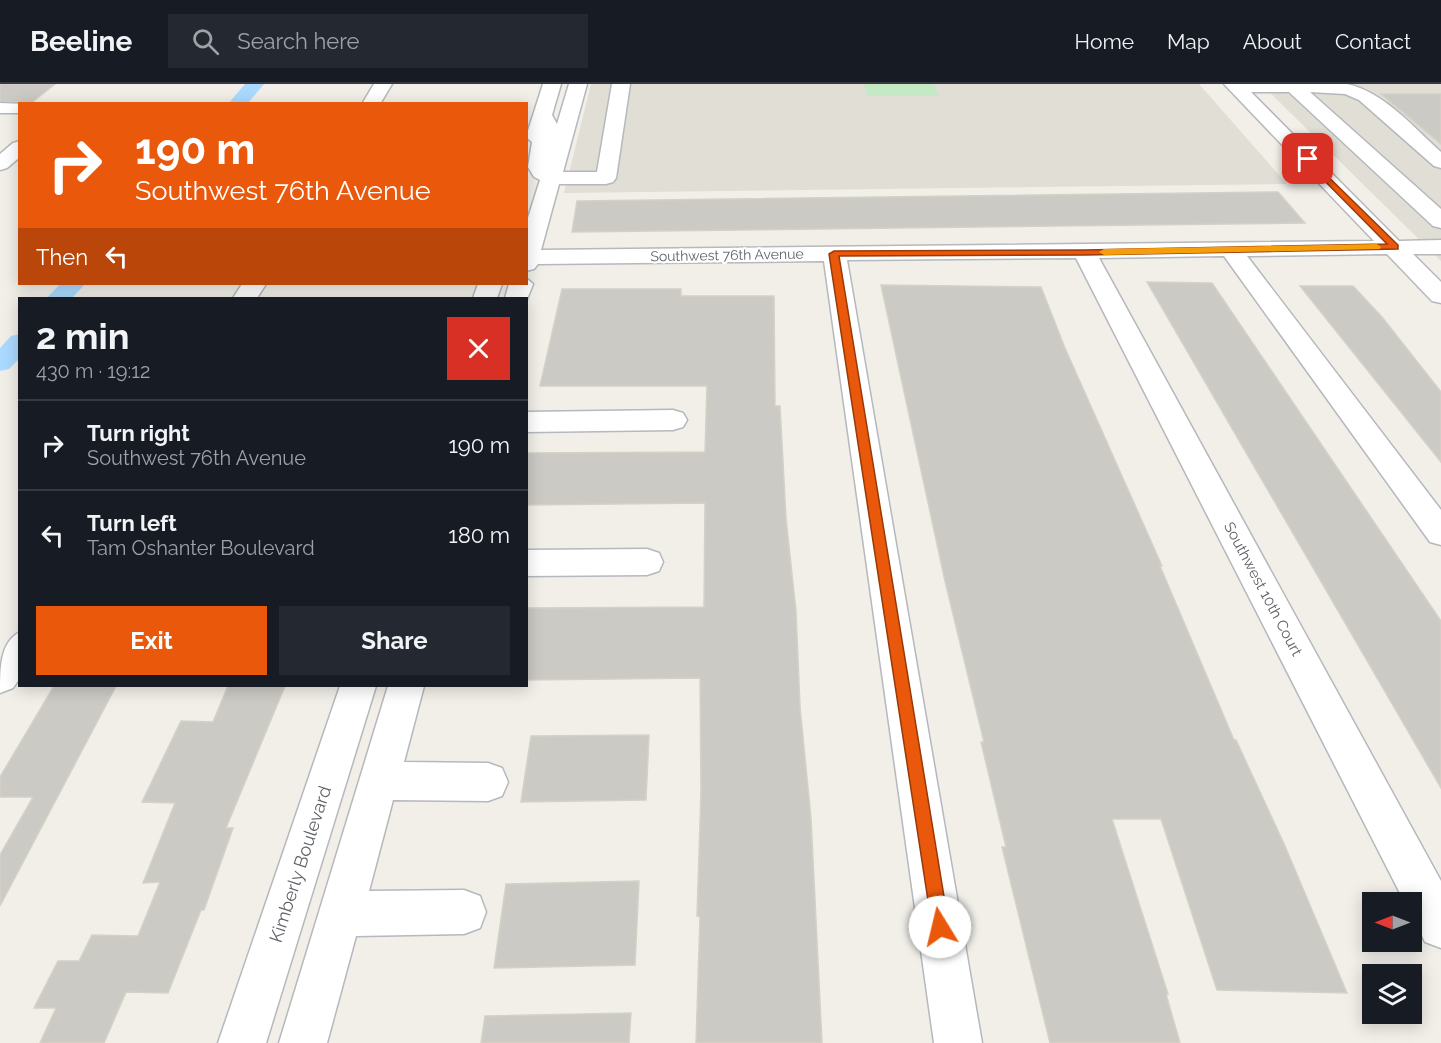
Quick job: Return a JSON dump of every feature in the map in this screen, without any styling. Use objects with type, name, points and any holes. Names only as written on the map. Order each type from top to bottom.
[{"type":"street","points":[[372,102],[383,84]]},
{"type":"street","points":[[528,161],[552,84]]},
{"type":"street","points":[[1234,85],[1320,85],[1354,91],[1372,103],[1441,162]]},
{"type":"street","points":[[1234,85],[1441,296]]},
{"type":"street","points":[[1293,86],[1441,222]]},
{"type":"street","points":[[543,115],[548,125],[537,166],[540,171],[551,178],[606,178],[596,97]]},
{"type":"street","points":[[528,256],[551,178],[596,97]]},
{"type":"street","points":[[0,108],[18,108]]},
{"type":"street","points":[[0,164],[18,149]]},
{"type":"street","name":"Southwest 76th Avenue","points":[[528,259],[1441,247]]},
{"type":"street","points":[[1231,250],[1431,505],[1441,533]]},
{"type":"street","name":"Southwest 10th Court","points":[[1085,253],[1441,926]]},
{"type":"street","points":[[834,254],[958,1043]]},
{"type":"street","points":[[528,422],[672,420]]},
{"type":"street","points":[[528,563],[647,562]]},
{"type":"street","points":[[0,677],[18,650]]},
{"type":"street","name":"Kimberly Boulevard","points":[[242,1043],[358,687]]},
{"type":"street","points":[[303,1043],[405,687]]},
{"type":"street","points":[[378,781],[488,782]]},
{"type":"street","points":[[339,915],[464,912]]},
{"type":"shaded area","points":[[591,84],[1199,84],[1287,184],[564,193]]},
{"type":"shaded area","points":[[1261,84],[1441,84],[1441,261]]},
{"type":"green space","points":[[864,84],[934,84],[939,96],[867,96]]},
{"type":"building","points":[[0,84],[55,84],[32,102],[0,101]]},
{"type":"building","points":[[1381,94],[1441,94],[1441,144]]},
{"type":"building","points":[[1278,192],[1305,223],[572,232],[577,201]]},
{"type":"building","points":[[1147,282],[1212,283],[1441,621],[1441,788]]},
{"type":"building","points":[[881,285],[1041,287],[1065,348],[1162,566],[1160,566],[1234,740],[1236,740],[1285,846],[1347,993],[1217,990],[1161,819],[1112,819],[1168,994],[1166,994],[1180,1043],[1050,1043],[1002,847],[1006,847],[981,742],[984,742],[945,581]]},
{"type":"building","points":[[1300,286],[1353,286],[1382,317],[1441,392],[1441,462]]},
{"type":"building","points":[[562,289],[681,289],[681,296],[774,296],[775,406],[780,406],[786,518],[796,611],[800,707],[811,818],[822,1043],[696,1043],[700,917],[697,916],[701,792],[700,678],[528,680],[528,608],[704,607],[705,503],[528,505],[528,453],[705,452],[707,386],[540,386]]},
{"type":"building","points":[[53,687],[115,687],[0,906],[0,855],[33,797],[0,797],[0,777]]},
{"type":"building","points":[[228,687],[285,687],[226,828],[233,828],[204,910],[201,910],[168,993],[126,992],[104,1043],[40,1043],[56,1008],[34,1008],[58,961],[79,961],[92,935],[138,936],[160,882],[143,883],[175,803],[142,802],[181,721],[213,722]]},
{"type":"building","points":[[649,735],[646,800],[521,802],[531,736]]},
{"type":"building","points":[[639,881],[635,965],[494,968],[506,884]]},
{"type":"building","points":[[631,1013],[629,1043],[481,1043],[485,1016]]},
{"type":"waterway","points":[[239,102],[255,84]]},
{"type":"waterway","points":[[60,297],[72,285]]},
{"type":"waterway","points":[[0,363],[18,344]]},
{"type":"slow traffic","points":[[1104,252],[1377,247]]},
{"type":"route","points":[[940,927],[834,254],[1085,253],[1395,247],[1308,159]]}]
